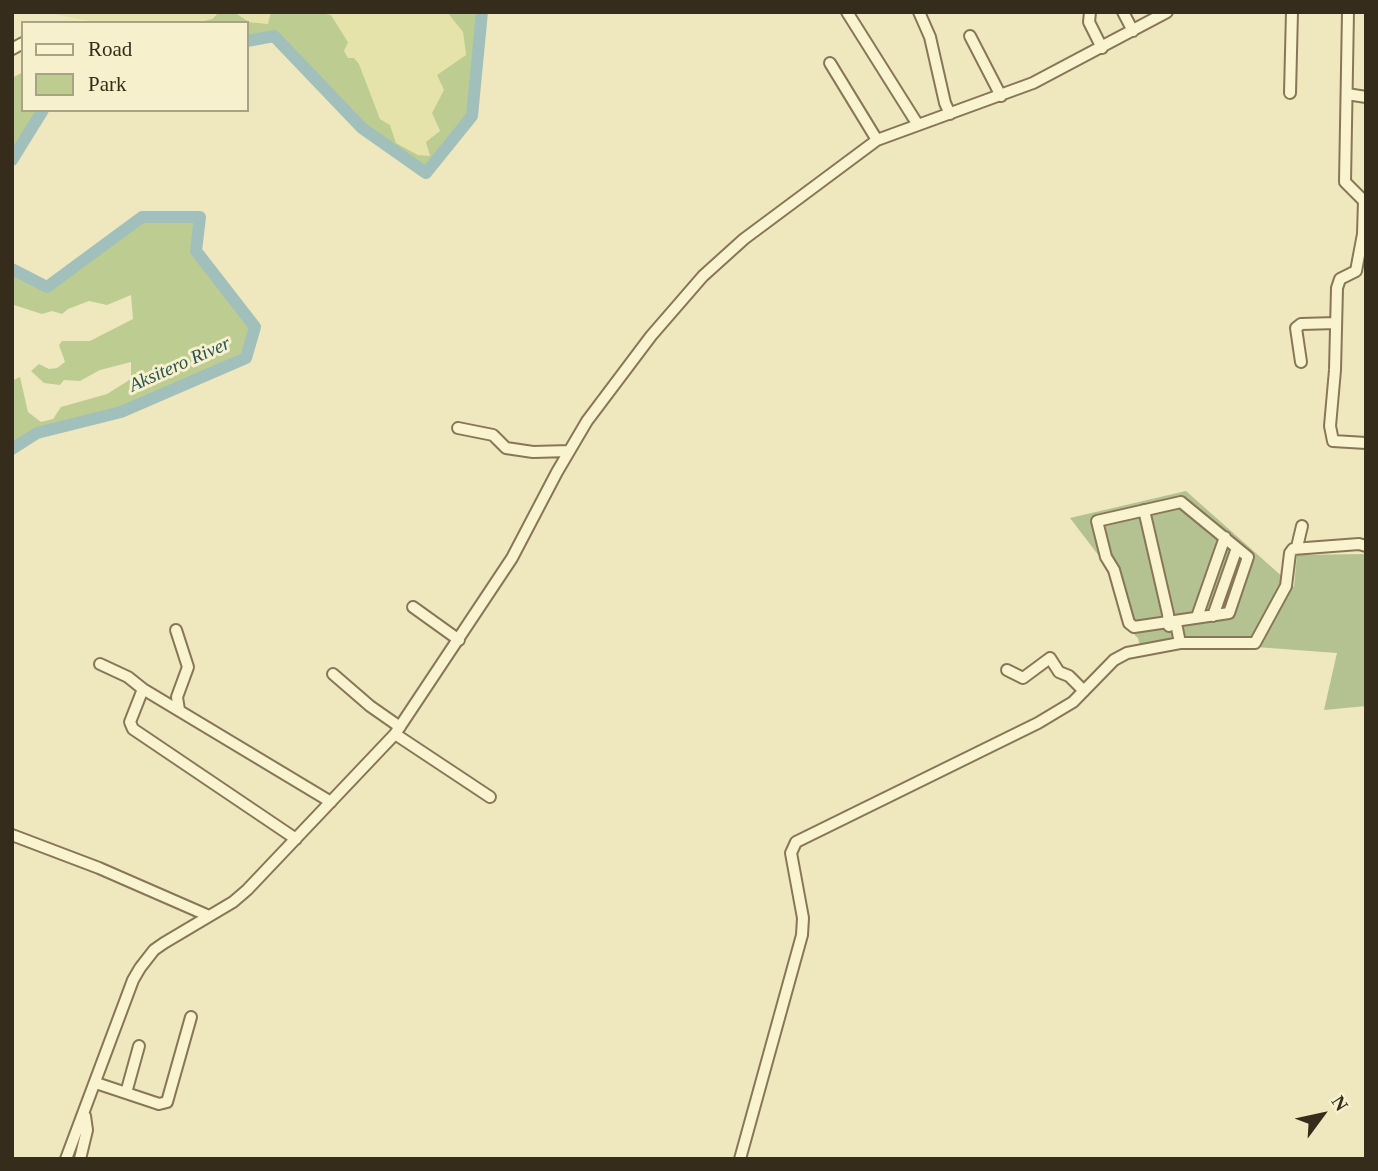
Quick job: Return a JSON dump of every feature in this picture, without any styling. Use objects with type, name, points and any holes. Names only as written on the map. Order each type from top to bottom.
[{"type":"street","points":[[847,12],[918,125]]},
{"type":"street","points":[[919,12],[930,37],[950,114]]},
{"type":"street","points":[[1090,12],[1089,22],[1102,48]]},
{"type":"street","points":[[1123,12],[1133,31]]},
{"type":"street","points":[[66,1159],[133,980],[140,968],[154,950],[240,897],[398,731],[512,558],[569,451],[594,412],[644,346],[704,276],[744,239],[877,139],[1001,96],[1059,71],[1167,12]]},
{"type":"street","points":[[1290,93],[1292,12]]},
{"type":"street","points":[[1348,12],[1345,182],[1364,201],[1363,234],[1356,271],[1342,278],[1337,288],[1331,438],[1333,441],[1366,443]]},
{"type":"street","points":[[970,36],[1001,96]]},
{"type":"street","points":[[830,63],[877,139]]},
{"type":"street","points":[[1347,94],[1366,97]]},
{"type":"street","points":[[1301,362],[1296,328],[1301,324],[1336,323]]},
{"type":"street","points":[[458,428],[493,435],[506,448],[533,452],[569,451]]},
{"type":"street","points":[[1183,502],[1225,537],[1248,558],[1229,614],[1134,627],[1129,623],[1114,570],[1106,557],[1098,520],[1183,502]]},
{"type":"street","points":[[1144,510],[1176,643]]},
{"type":"street","points":[[740,1159],[802,935],[803,918],[792,846],[800,839],[1038,723],[1073,702],[1114,660],[1123,655],[1176,643],[1255,643],[1286,586],[1290,553],[1297,547],[1302,526]]},
{"type":"street","points":[[1197,617],[1225,537]]},
{"type":"street","points":[[1297,547],[1359,544],[1366,546]]},
{"type":"street","points":[[413,607],[459,640]]},
{"type":"street","points":[[176,630],[188,667],[177,698],[179,710]]},
{"type":"street","points":[[1007,670],[1023,678],[1049,659],[1059,672],[1069,676],[1084,691]]},
{"type":"street","points":[[100,664],[128,677],[142,689],[331,802]]},
{"type":"street","points":[[333,674],[398,731],[490,797]]},
{"type":"street","points":[[142,689],[130,722],[133,729],[296,839]]},
{"type":"street","points":[[12,835],[99,868],[209,916]]},
{"type":"street","points":[[96,1083],[159,1104],[167,1102],[191,1017]]},
{"type":"street","points":[[126,1093],[139,1045]]},
{"type":"street","points":[[79,1159],[87,1129],[85,1113]]},
{"type":"shaded area","points":[[12,12],[219,12],[212,19],[204,21],[88,21],[49,13]]},
{"type":"shaded area","points":[[234,12],[271,12],[272,15],[268,24],[248,21]]},
{"type":"shaded area","points":[[316,12],[447,12],[463,32],[466,55],[432,113],[440,131],[431,156],[418,155],[396,143],[390,125],[380,119],[359,64],[348,58],[344,51],[348,41],[331,15]]},
{"type":"green space","points":[[219,12],[234,12],[248,21],[204,21],[212,19]]},
{"type":"green space","points":[[271,12],[316,12],[331,15],[348,42],[344,51],[348,58],[354,58],[359,64],[380,119],[390,125],[396,143],[418,155],[430,156],[426,142],[440,131],[432,113],[444,90],[437,75],[466,55],[463,32],[447,12],[482,12],[472,116],[426,173],[362,128],[275,36],[248,41],[248,21],[268,24]]},
{"type":"green space","points":[[21,73],[21,112],[42,112],[12,159],[12,78]]},
{"type":"green space","points":[[142,217],[200,217],[197,246],[255,327],[246,358],[121,412],[37,433],[12,449],[14,380],[20,377],[28,412],[41,422],[53,419],[61,407],[107,394],[131,379],[131,362],[100,370],[80,381],[64,380],[60,385],[44,383],[31,371],[39,364],[49,369],[57,368],[65,362],[59,345],[62,341],[90,341],[133,319],[131,295],[107,305],[89,301],[62,314],[52,311],[42,314],[14,305],[12,269],[48,287]]},
{"type":"green space","points":[[1186,491],[1294,587],[1297,555],[1366,554],[1366,706],[1324,710],[1337,653],[1256,647],[1140,646],[1138,638],[1124,625],[1112,573],[1070,518]]},
{"type":"waterway","name":"Aksitero River","points":[[248,41],[274,36],[362,128],[426,173],[472,116],[482,12]]},
{"type":"waterway","name":"Aksitero River","points":[[12,160],[42,112]]},
{"type":"waterway","name":"Aksitero River","points":[[12,269],[47,287],[142,217],[200,217],[196,251],[255,327],[246,358],[121,412],[37,433],[12,449]]}]
